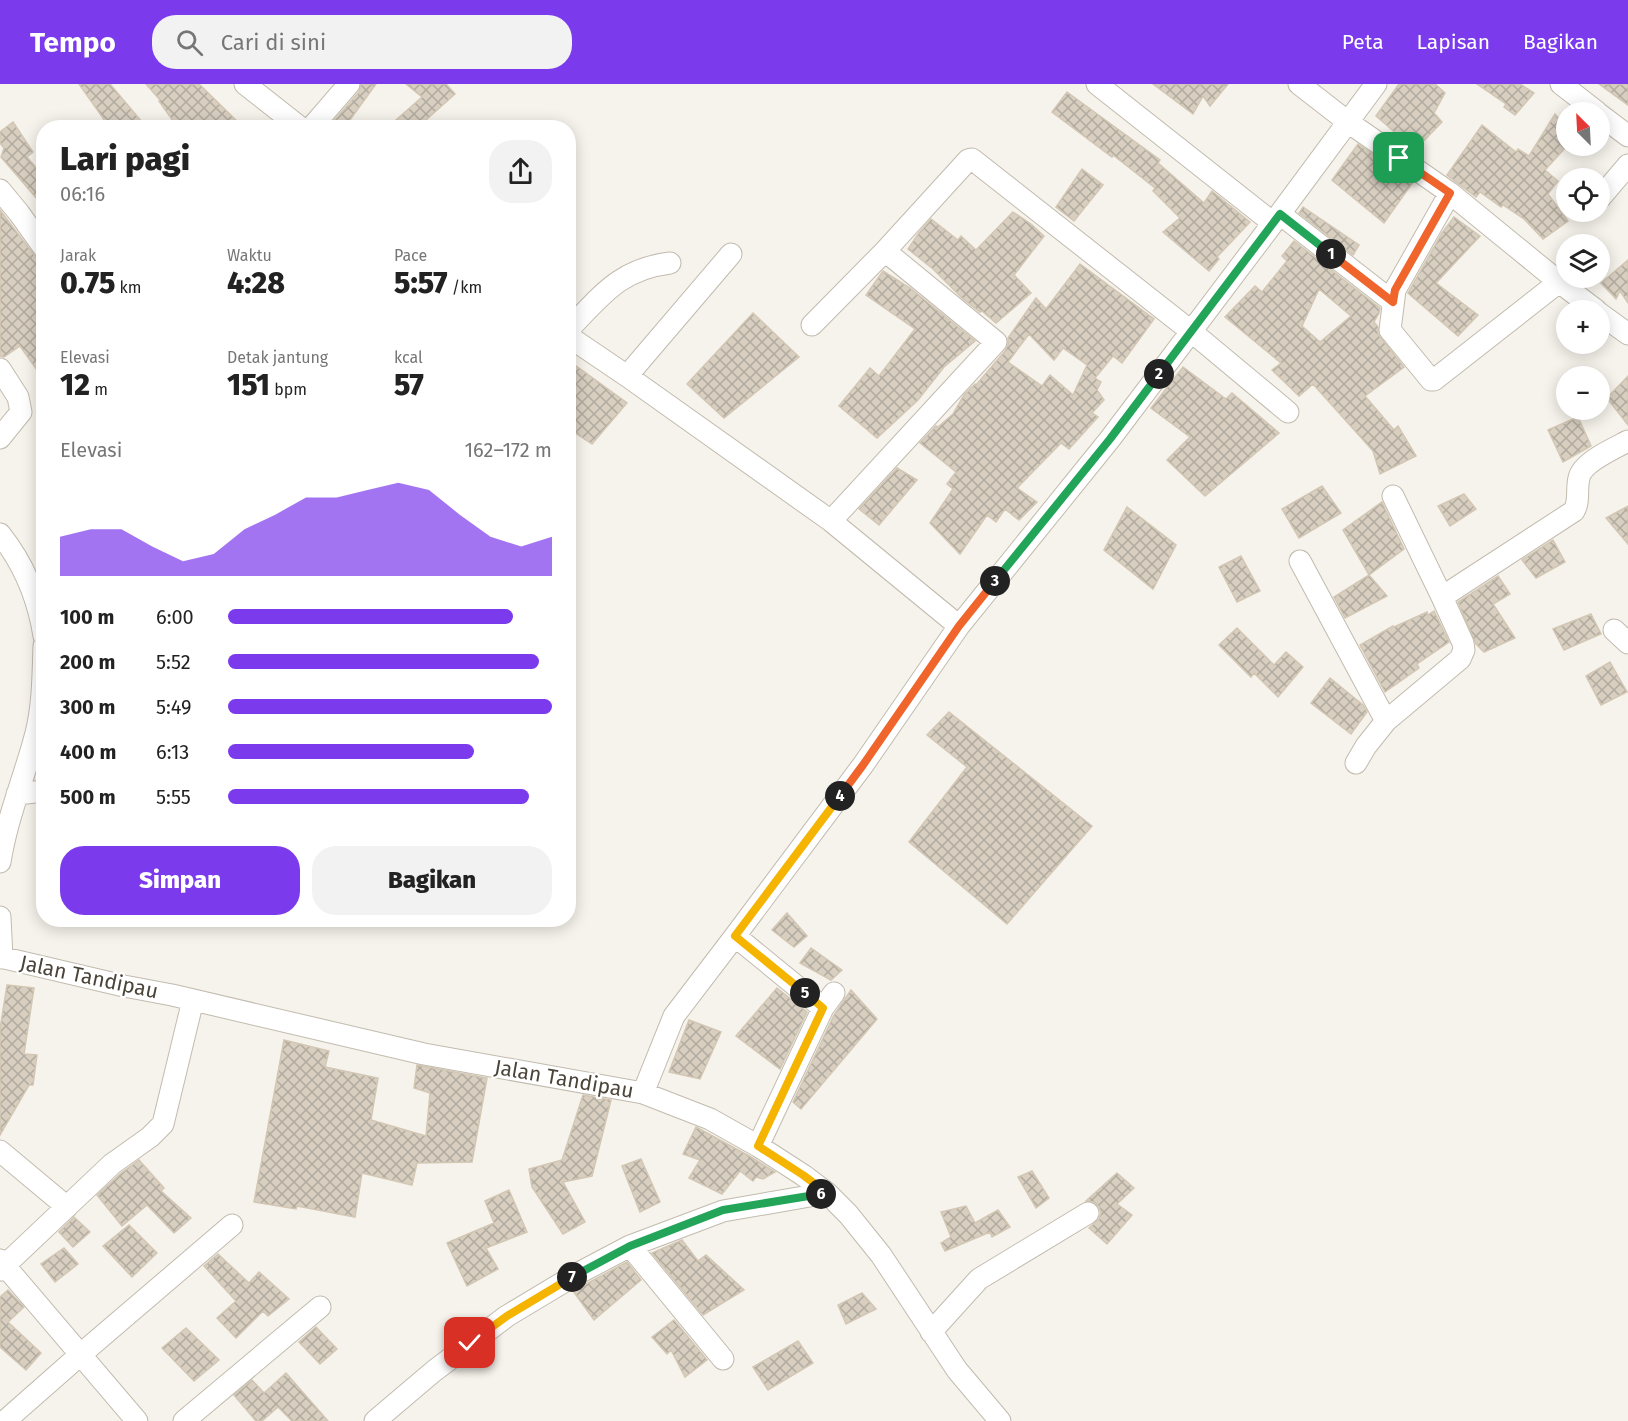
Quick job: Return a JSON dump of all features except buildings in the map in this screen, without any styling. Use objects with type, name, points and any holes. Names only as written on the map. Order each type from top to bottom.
[{"type":"street","points":[[245,84],[291,120]]},
{"type":"street","points":[[318,120],[349,84]]},
{"type":"street","points":[[1097,84],[1276,219],[1393,302]]},
{"type":"street","points":[[1299,84],[1348,122],[1450,193],[1556,280]]},
{"type":"street","points":[[644,1093],[674,1016],[863,765],[959,626],[1110,439],[1376,84]]},
{"type":"street","points":[[1561,84],[1584,102]]},
{"type":"street","points":[[1610,122],[1628,136]]},
{"type":"street","points":[[812,325],[885,251],[968,160],[972,159],[1192,332],[1288,412]]},
{"type":"street","points":[[1610,186],[1628,165]]},
{"type":"street","points":[[0,190],[36,237]]},
{"type":"street","points":[[1450,193],[1395,290],[1390,330],[1433,381],[1556,284]]},
{"type":"street","points":[[831,521],[996,342],[885,251]]},
{"type":"street","points":[[627,376],[731,254]]},
{"type":"street","points":[[576,322],[611,286],[620,280],[653,265],[670,263]]},
{"type":"street","points":[[1567,288],[1582,300]]},
{"type":"street","points":[[1610,321],[1628,334]]},
{"type":"street","points":[[576,341],[831,521],[959,626]]},
{"type":"street","points":[[0,369],[18,397],[21,412],[0,438]]},
{"type":"street","points":[[1442,597],[1574,511],[1577,506],[1579,476],[1584,466],[1628,441]]},
{"type":"street","points":[[1356,763],[1365,746],[1386,721],[1460,659],[1463,654],[1463,643],[1393,496]]},
{"type":"street","points":[[0,534],[20,562],[36,601]]},
{"type":"street","points":[[1300,561],[1386,721]]},
{"type":"street","points":[[0,861],[4,839],[36,734]]},
{"type":"street","points":[[17,794],[36,791]]},
{"type":"street","points":[[0,917],[1,957]]},
{"type":"street","points":[[735,936],[829,1000],[758,1146]]},
{"type":"street","name":"Jalan Tandipau","points":[[1,957],[124,986],[193,999],[424,1054],[644,1093],[710,1119],[803,1175],[827,1193],[848,1214],[881,1255],[957,1370],[1000,1421]]},
{"type":"street","points":[[137,1421],[2,1265],[112,1164],[150,1137],[163,1124],[193,999]]},
{"type":"street","points":[[0,1151],[67,1207]]},
{"type":"street","points":[[375,1421],[434,1371],[507,1316],[577,1274],[630,1246],[723,1210],[827,1193]]},
{"type":"street","points":[[931,1332],[979,1279],[1088,1213]]},
{"type":"street","points":[[5,1421],[232,1225]]},
{"type":"street","points":[[630,1246],[723,1359]]},
{"type":"street","points":[[184,1421],[320,1307]]},
{"type":"route","points":[[470,1343],[507,1316],[577,1274],[630,1246],[723,1210],[827,1193],[758,1146],[823,1008],[735,936],[863,765],[959,626],[1110,439],[1280,214],[1393,302],[1395,290],[1450,193],[1399,158]]}]
